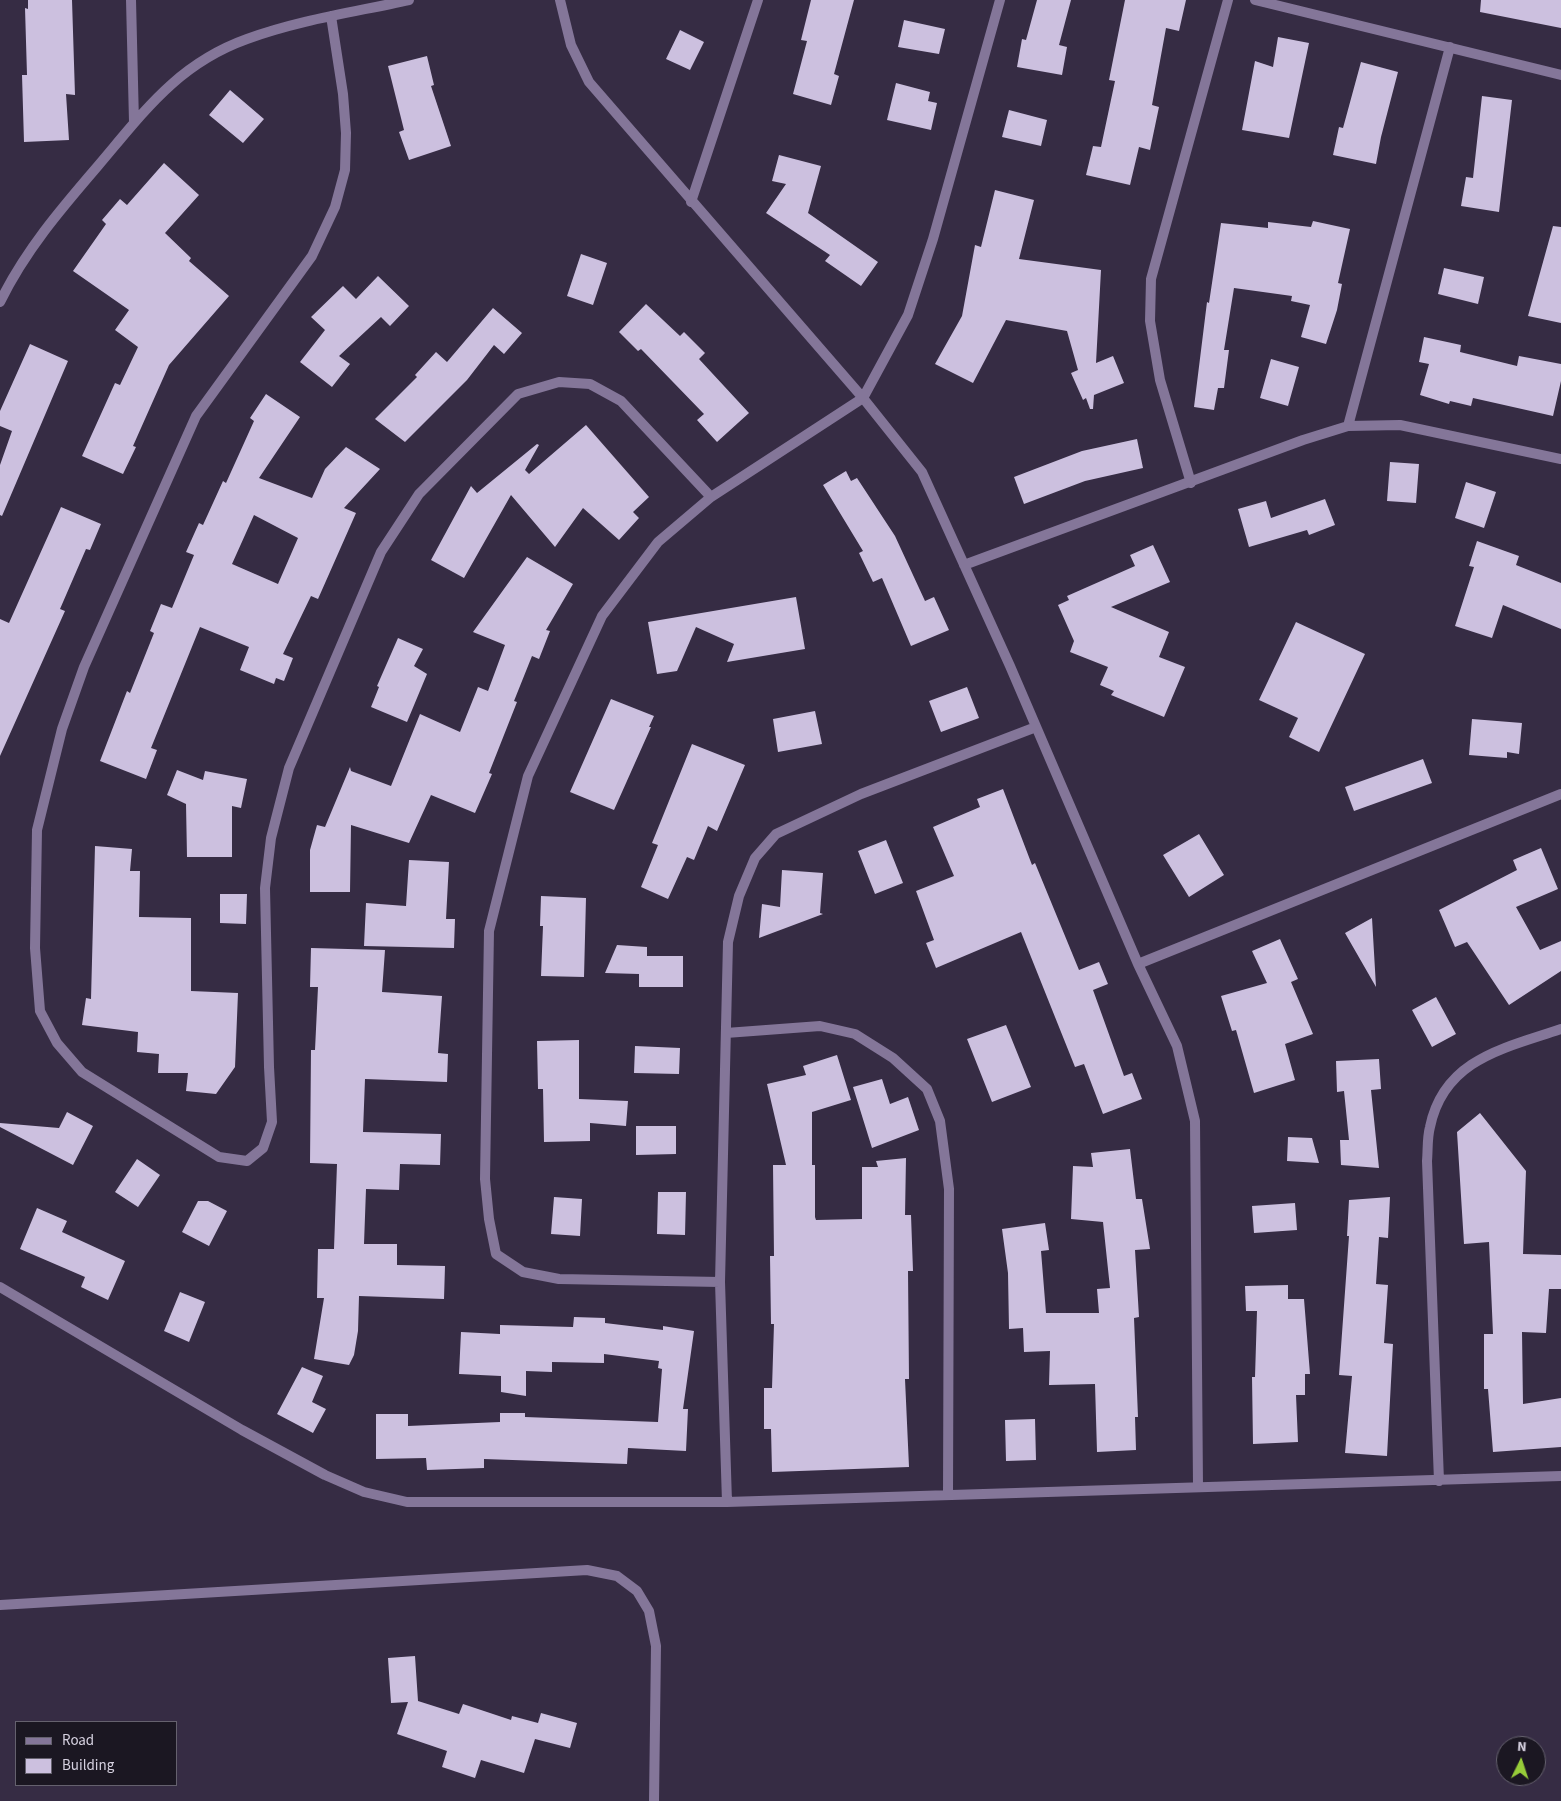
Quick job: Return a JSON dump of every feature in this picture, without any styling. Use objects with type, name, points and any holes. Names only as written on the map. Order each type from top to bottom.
[{"type":"street","points":[[131,0],[134,122]]},
{"type":"street","points":[[0,302],[27,253],[62,206],[164,89],[200,61],[246,39],[331,16],[409,0]]},
{"type":"street","points":[[560,0],[571,45],[589,82],[691,202],[863,398],[922,472],[1036,727],[1138,964],[1177,1046],[1195,1121],[1198,1486]]},
{"type":"street","points":[[691,202],[758,0]]},
{"type":"street","points":[[720,1282],[560,1279],[523,1272],[496,1254],[489,1219],[485,1180],[490,931],[528,776],[602,616],[658,542],[711,497],[863,398],[908,314],[933,240],[1000,0]]},
{"type":"street","points":[[1191,483],[1160,380],[1150,321],[1151,279],[1228,0]]},
{"type":"street","points":[[1255,0],[1561,75]]},
{"type":"street","points":[[331,16],[343,94],[346,133],[345,170],[335,207],[312,256],[196,416],[84,667],[62,729],[37,830],[35,948],[40,1011],[57,1043],[82,1072],[219,1157],[247,1161],[263,1148],[272,1122],[268,1067],[265,888],[271,838],[290,768],[381,552],[419,494],[518,394],[559,382],[590,384],[621,401],[711,497]]},
{"type":"street","points":[[1348,426],[1450,47]]},
{"type":"street","points":[[964,565],[1191,483],[1303,440],[1348,426],[1400,425],[1561,459]]},
{"type":"street","points":[[727,1502],[720,1282],[728,942],[739,896],[755,858],[776,834],[861,794],[1036,727]]},
{"type":"street","points":[[1138,964],[1561,794]]},
{"type":"street","points":[[726,1033],[820,1026],[855,1034],[893,1058],[926,1088],[940,1121],[949,1189],[948,1495]]},
{"type":"street","points":[[1439,1481],[1427,1162],[1430,1126],[1441,1098],[1455,1076],[1481,1057],[1561,1028]]},
{"type":"street","points":[[0,1287],[242,1430],[325,1475],[364,1492],[406,1502],[727,1502],[1561,1476]]},
{"type":"street","points":[[0,1605],[587,1570],[617,1576],[637,1591],[649,1611],[656,1646],[654,1801]]},
{"type":"building","points":[[28,0],[72,0],[75,95],[66,94],[69,140],[24,142],[22,75],[27,75],[25,8],[28,9]]},
{"type":"building","points":[[811,0],[854,0],[834,74],[839,76],[831,105],[793,94],[807,41],[801,40]]},
{"type":"building","points":[[1037,0],[1071,0],[1059,45],[1067,47],[1062,75],[1017,67],[1022,39],[1026,40]]},
{"type":"building","points":[[1125,0],[1186,0],[1179,31],[1166,28],[1152,105],[1159,107],[1150,150],[1139,147],[1130,185],[1086,175],[1093,146],[1101,147],[1115,81],[1109,80]]},
{"type":"building","points":[[1481,0],[1561,0],[1561,28],[1480,12]]},
{"type":"building","points":[[904,20],[945,29],[939,54],[898,47]]},
{"type":"building","points":[[680,30],[704,42],[690,70],[666,59]]},
{"type":"building","points":[[1278,37],[1309,43],[1289,138],[1242,130],[1255,61],[1273,67]]},
{"type":"building","points":[[427,56],[434,85],[431,86],[451,146],[409,160],[399,132],[404,130],[388,66]]},
{"type":"building","points":[[1361,62],[1398,72],[1376,164],[1333,155],[1339,127],[1343,128]]},
{"type":"building","points":[[896,83],[930,92],[928,101],[937,103],[931,130],[887,120]]},
{"type":"building","points":[[230,90],[264,119],[243,143],[209,115]]},
{"type":"building","points":[[1482,96],[1512,100],[1499,212],[1461,206],[1466,177],[1473,178]]},
{"type":"building","points":[[1009,110],[1047,120],[1041,146],[1002,137]]},
{"type":"building","points":[[779,155],[821,166],[808,213],[878,262],[861,286],[825,261],[830,255],[766,213],[786,184],[772,181]]},
{"type":"building","points":[[164,163],[199,195],[165,233],[191,258],[189,261],[229,296],[169,365],[133,446],[136,447],[123,474],[82,456],[115,383],[120,385],[138,347],[115,330],[129,310],[73,271],[106,224],[102,220],[120,199],[127,205]]},
{"type":"building","points":[[995,190],[1034,200],[1019,259],[1101,270],[1096,363],[1113,356],[1124,383],[1094,395],[1093,409],[1090,409],[1086,398],[1083,400],[1071,373],[1078,370],[1067,331],[1006,320],[973,383],[935,364],[962,316],[975,245],[981,247]]},
{"type":"building","points":[[1313,221],[1350,229],[1338,283],[1342,284],[1337,310],[1326,344],[1301,337],[1310,305],[1291,301],[1292,296],[1234,288],[1224,350],[1229,350],[1224,388],[1218,388],[1214,410],[1194,407],[1207,302],[1209,303],[1221,223],[1268,228],[1268,222],[1311,227]]},
{"type":"building","points":[[1553,226],[1561,227],[1561,323],[1528,316]]},
{"type":"building","points":[[581,254],[607,263],[593,305],[567,296]]},
{"type":"building","points":[[1444,268],[1484,277],[1478,304],[1438,294]]},
{"type":"building","points":[[378,276],[409,306],[390,326],[381,317],[339,356],[350,364],[332,387],[300,362],[325,330],[311,317],[343,286],[356,299]]},
{"type":"building","points":[[646,304],[680,336],[684,332],[705,353],[699,359],[749,413],[717,442],[697,420],[704,414],[641,349],[638,351],[619,332]]},
{"type":"building","points":[[493,308],[522,333],[504,354],[494,345],[467,380],[405,442],[375,419],[417,377],[415,375],[436,352],[447,362]]},
{"type":"building","points":[[1424,337],[1461,345],[1460,352],[1517,366],[1519,356],[1561,364],[1561,381],[1553,416],[1473,398],[1471,406],[1450,401],[1449,404],[1420,395],[1429,364],[1419,362]]},
{"type":"building","points":[[30,344],[68,361],[2,516],[0,515],[0,465],[12,431],[0,426],[0,411]]},
{"type":"building","points":[[1271,359],[1299,367],[1288,406],[1260,398]]},
{"type":"building","points":[[266,394],[300,417],[259,478],[312,498],[325,469],[346,447],[380,469],[344,508],[356,513],[318,599],[311,596],[283,654],[293,658],[284,681],[276,678],[274,684],[240,670],[249,647],[200,627],[151,748],[157,750],[146,779],[100,761],[127,691],[130,693],[154,633],[150,631],[161,604],[172,608],[194,555],[186,552],[199,523],[203,525],[223,481],[226,483],[254,421],[250,418]],"holes":[[[254,515],[298,538],[278,584],[232,564]]]},
{"type":"building","points":[[586,425],[649,497],[633,512],[639,518],[619,540],[583,508],[555,547],[511,495],[464,578],[431,560],[471,486],[477,493],[537,444],[539,445],[525,470],[529,474]]},
{"type":"building","points":[[1137,439],[1143,468],[1085,481],[1024,504],[1014,477],[1082,451]]},
{"type":"building","points":[[1390,462],[1419,464],[1416,503],[1387,501]]},
{"type":"building","points":[[846,471],[851,481],[857,478],[895,536],[925,601],[934,597],[949,630],[911,646],[882,578],[873,582],[859,553],[863,551],[823,485]]},
{"type":"building","points":[[1466,482],[1496,492],[1484,528],[1455,518]]},
{"type":"building","points":[[1325,499],[1335,525],[1309,535],[1307,530],[1249,547],[1238,509],[1266,501],[1271,518]]},
{"type":"building","points":[[61,507],[101,524],[90,550],[86,549],[60,609],[65,611],[0,756],[0,619],[9,623]]},
{"type":"building","points":[[1477,541],[1519,556],[1516,565],[1561,583],[1561,629],[1503,605],[1492,638],[1455,626],[1474,567],[1469,566]]},
{"type":"building","points":[[1153,545],[1170,582],[1111,607],[1169,632],[1159,657],[1185,667],[1164,717],[1111,695],[1114,691],[1100,685],[1108,667],[1070,652],[1074,641],[1058,605],[1069,600],[1067,596],[1135,566],[1130,555]]},
{"type":"building","points":[[527,557],[573,584],[546,630],[550,631],[539,659],[532,656],[514,701],[517,702],[489,773],[492,774],[475,813],[431,795],[409,843],[351,825],[350,892],[310,892],[310,850],[317,825],[325,827],[350,767],[351,771],[391,786],[420,714],[460,732],[478,687],[488,691],[505,645],[473,632]]},
{"type":"building","points":[[796,597],[805,649],[727,662],[734,644],[696,627],[677,671],[657,674],[648,622]]},
{"type":"building","points":[[1296,622],[1365,654],[1319,752],[1289,737],[1298,718],[1259,700]]},
{"type":"building","points":[[398,638],[423,649],[414,666],[427,674],[407,722],[371,707],[379,687],[377,686]]},
{"type":"building","points":[[967,687],[979,718],[941,732],[929,701]]},
{"type":"building","points":[[611,699],[654,716],[649,727],[651,727],[614,810],[570,792]]},
{"type":"building","points":[[815,711],[822,744],[778,752],[773,719]]},
{"type":"building","points":[[1472,719],[1522,723],[1519,754],[1507,752],[1507,758],[1469,755]]},
{"type":"building","points":[[692,744],[745,765],[717,831],[708,826],[694,860],[687,857],[668,899],[641,887],[658,845],[652,843]]},
{"type":"building","points":[[1423,759],[1432,783],[1354,811],[1345,787]]},
{"type":"building","points":[[177,770],[203,780],[205,771],[247,779],[241,808],[232,806],[232,857],[187,857],[186,804],[167,795]]},
{"type":"building","points":[[1003,789],[1032,865],[1035,863],[1079,970],[1099,962],[1108,984],[1093,990],[1124,1076],[1132,1073],[1142,1099],[1103,1114],[1084,1064],[1075,1067],[1021,932],[936,968],[926,943],[934,940],[916,891],[954,876],[933,827],[980,807],[977,799]]},
{"type":"building","points":[[1199,834],[1224,875],[1189,897],[1163,855]]},
{"type":"building","points":[[886,840],[903,883],[875,894],[858,851]]},
{"type":"building","points":[[95,846],[132,849],[130,871],[140,871],[139,917],[191,918],[191,991],[238,993],[235,1067],[216,1094],[186,1091],[188,1073],[158,1073],[159,1054],[137,1052],[138,1032],[82,1025],[86,998],[91,999]]},
{"type":"building","points":[[1541,848],[1558,889],[1516,907],[1540,950],[1561,941],[1561,971],[1509,1005],[1467,942],[1455,947],[1439,910],[1517,870],[1513,860]]},
{"type":"building","points":[[409,860],[449,862],[446,919],[455,919],[454,948],[364,946],[366,903],[406,906]]},
{"type":"building","points":[[782,870],[823,873],[820,913],[823,914],[759,938],[762,904],[780,907]]},
{"type":"building","points":[[220,894],[247,894],[246,924],[220,923]]},
{"type":"building","points":[[541,896],[586,898],[584,977],[541,976],[543,926],[540,926]]},
{"type":"building","points":[[1372,918],[1376,987],[1345,933]]},
{"type":"building","points":[[1280,939],[1298,979],[1291,982],[1313,1034],[1285,1044],[1295,1080],[1254,1093],[1236,1030],[1232,1031],[1221,996],[1267,983],[1252,951]]},
{"type":"building","points":[[617,945],[647,947],[647,956],[683,956],[683,987],[639,987],[639,974],[605,973]]},
{"type":"building","points":[[311,948],[385,950],[382,992],[442,996],[438,1053],[448,1054],[447,1082],[365,1079],[363,1132],[441,1134],[440,1165],[400,1164],[399,1190],[366,1189],[364,1244],[397,1244],[397,1265],[445,1266],[444,1299],[359,1296],[358,1331],[354,1355],[349,1365],[314,1359],[324,1298],[317,1298],[318,1249],[334,1249],[337,1164],[310,1163],[311,1050],[315,1050],[318,987],[310,987]]},
{"type":"building","points":[[1436,997],[1456,1034],[1432,1047],[1412,1010]]},
{"type":"building","points":[[1006,1025],[1031,1087],[992,1102],[967,1039]]},
{"type":"building","points":[[579,1040],[579,1099],[628,1101],[626,1126],[590,1123],[590,1141],[544,1142],[543,1089],[538,1089],[537,1041]]},
{"type":"building","points":[[635,1046],[680,1048],[679,1074],[634,1073]]},
{"type":"building","points":[[837,1055],[851,1100],[812,1112],[812,1165],[815,1165],[816,1220],[862,1219],[862,1167],[878,1167],[876,1161],[906,1158],[905,1215],[911,1215],[913,1271],[908,1271],[909,1379],[905,1379],[909,1467],[772,1472],[771,1429],[764,1429],[764,1388],[772,1388],[774,1324],[771,1324],[770,1256],[774,1256],[773,1165],[786,1165],[767,1084],[806,1075],[803,1066]]},
{"type":"building","points":[[1379,1059],[1381,1089],[1371,1090],[1379,1168],[1341,1165],[1340,1140],[1349,1140],[1344,1091],[1337,1092],[1336,1061]]},
{"type":"building","points":[[882,1079],[890,1104],[908,1097],[919,1130],[872,1148],[853,1087]]},
{"type":"building","points":[[67,1112],[93,1126],[73,1165],[0,1127],[0,1123],[59,1128]]},
{"type":"building","points":[[1480,1113],[1526,1171],[1523,1254],[1561,1255],[1561,1289],[1549,1289],[1546,1333],[1522,1332],[1523,1404],[1561,1398],[1561,1447],[1493,1452],[1488,1389],[1484,1389],[1484,1334],[1493,1334],[1489,1242],[1464,1244],[1457,1132]]},
{"type":"building","points":[[636,1126],[676,1126],[676,1154],[636,1155]]},
{"type":"building","points":[[1288,1137],[1312,1138],[1319,1163],[1287,1161]]},
{"type":"building","points":[[1130,1149],[1136,1199],[1142,1199],[1150,1249],[1135,1250],[1139,1317],[1134,1318],[1138,1417],[1135,1417],[1136,1450],[1097,1452],[1095,1384],[1049,1385],[1050,1351],[1024,1352],[1023,1328],[1009,1329],[1008,1273],[1002,1229],[1045,1223],[1049,1250],[1041,1251],[1046,1313],[1099,1313],[1097,1289],[1110,1288],[1103,1222],[1071,1219],[1073,1166],[1093,1167],[1091,1153]]},
{"type":"building","points":[[137,1159],[160,1175],[138,1207],[115,1192]]},
{"type":"building","points":[[658,1192],[686,1192],[685,1235],[657,1234]]},
{"type":"building","points":[[554,1197],[582,1199],[580,1236],[551,1234]]},
{"type":"building","points":[[1390,1197],[1388,1238],[1379,1237],[1376,1284],[1388,1285],[1384,1343],[1393,1344],[1387,1456],[1345,1453],[1352,1376],[1339,1375],[1349,1236],[1347,1236],[1349,1200]]},
{"type":"building","points":[[198,1201],[208,1201],[227,1211],[209,1246],[182,1232]]},
{"type":"building","points":[[1295,1203],[1297,1230],[1254,1233],[1252,1206]]},
{"type":"building","points":[[37,1208],[67,1221],[62,1232],[125,1261],[108,1300],[81,1287],[85,1277],[20,1249]]},
{"type":"building","points":[[1288,1285],[1288,1299],[1304,1299],[1310,1374],[1305,1374],[1305,1395],[1296,1395],[1298,1442],[1253,1444],[1252,1377],[1255,1377],[1257,1311],[1246,1311],[1245,1286]]},
{"type":"building","points":[[180,1292],[205,1302],[189,1342],[164,1331]]},
{"type":"building","points":[[574,1317],[605,1318],[605,1323],[663,1330],[663,1326],[694,1331],[683,1409],[688,1409],[686,1451],[628,1448],[627,1464],[484,1459],[484,1468],[427,1470],[426,1458],[376,1459],[376,1414],[408,1414],[408,1426],[500,1422],[500,1413],[525,1413],[525,1417],[658,1422],[662,1369],[658,1368],[659,1361],[604,1354],[604,1363],[552,1362],[552,1372],[526,1371],[526,1396],[501,1392],[501,1376],[459,1374],[461,1332],[500,1334],[500,1325],[573,1327]]},
{"type":"building","points":[[302,1367],[323,1376],[312,1402],[326,1409],[313,1433],[277,1414]]},
{"type":"building","points":[[1035,1419],[1036,1460],[1006,1461],[1005,1420]]},
{"type":"building","points":[[415,1656],[418,1701],[459,1714],[463,1704],[511,1720],[512,1716],[538,1723],[541,1713],[577,1723],[570,1748],[535,1739],[524,1773],[481,1760],[475,1778],[442,1767],[447,1751],[397,1734],[408,1702],[391,1703],[388,1658]]}]
